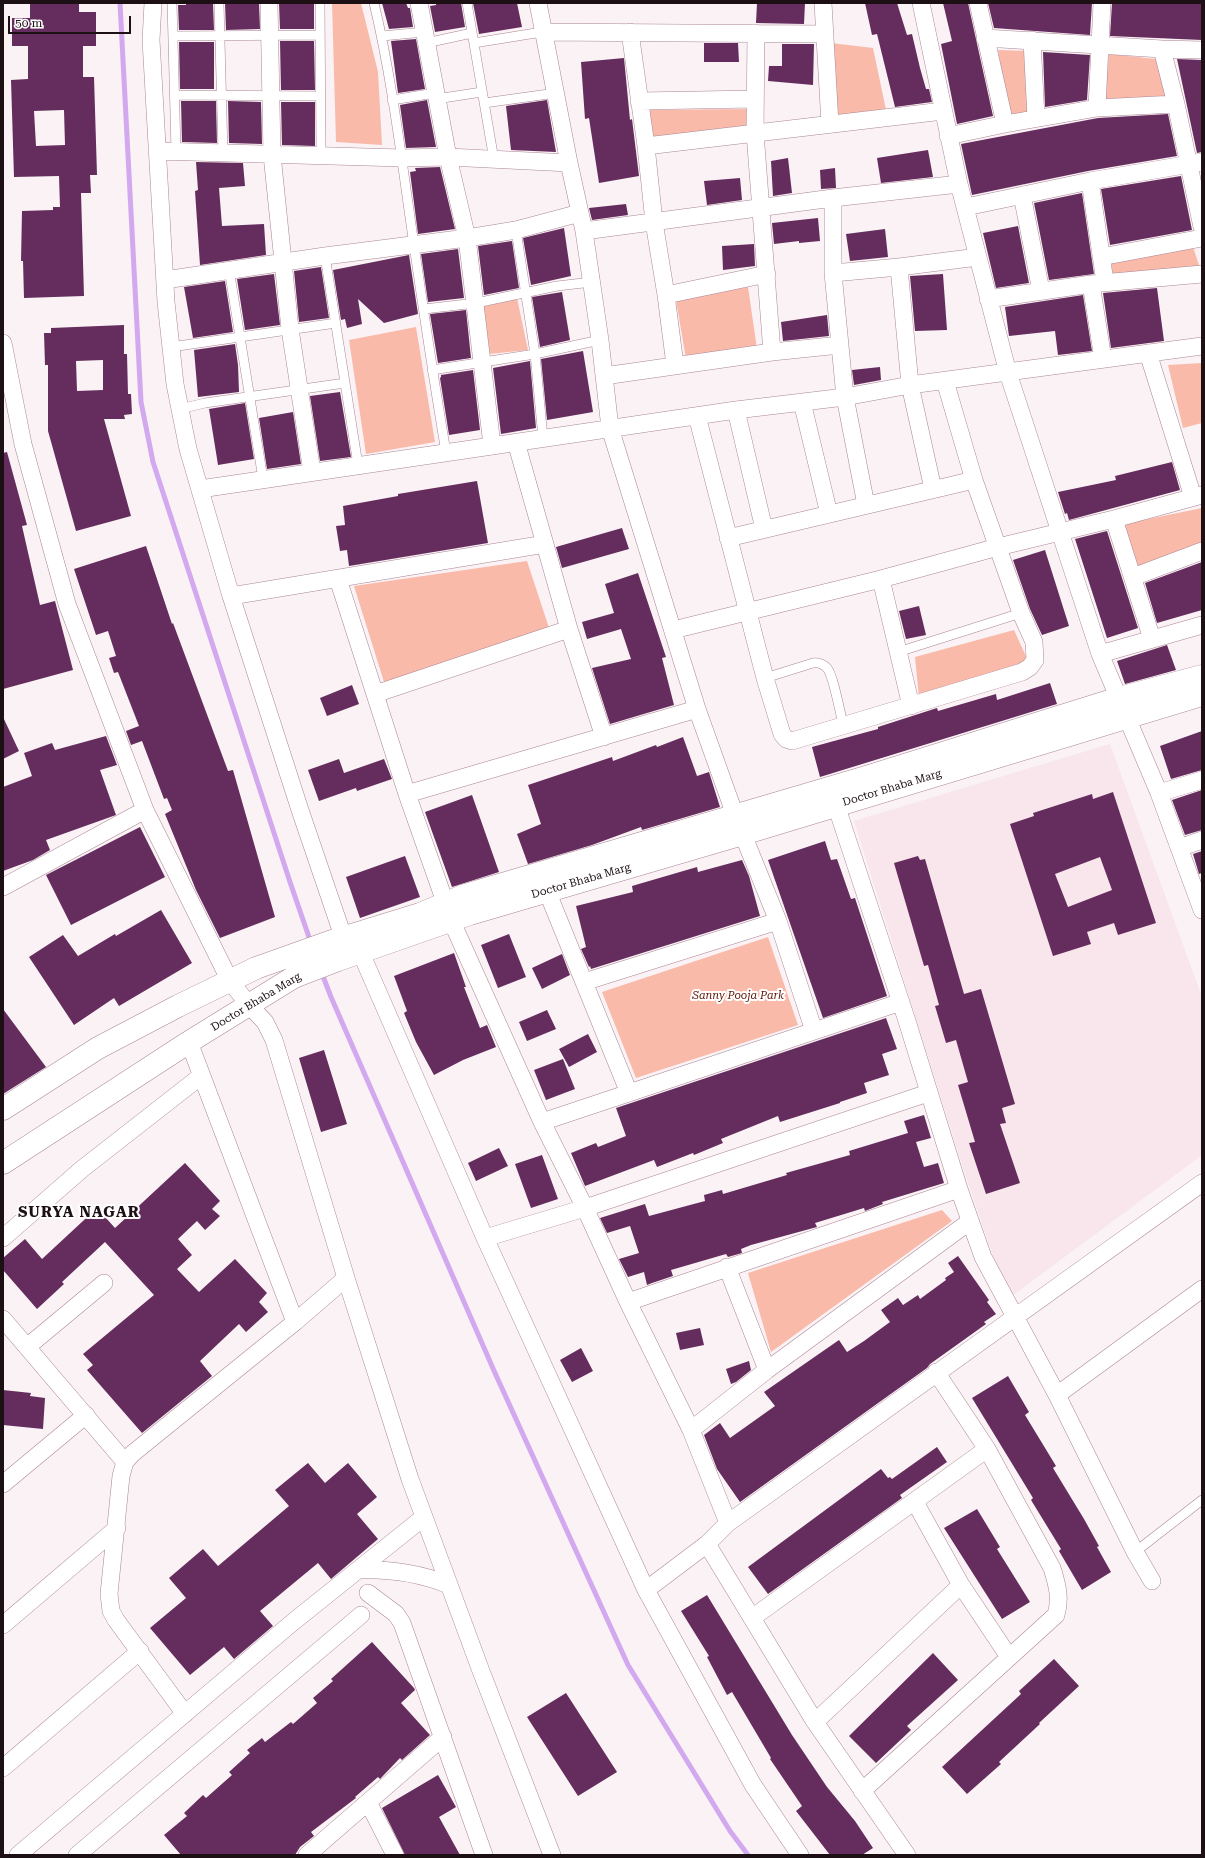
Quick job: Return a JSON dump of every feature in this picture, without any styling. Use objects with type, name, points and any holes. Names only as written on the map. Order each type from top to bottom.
[{"type":"street","points":[[154,3],[150,40],[165,280],[175,384],[188,449],[231,596],[346,947],[485,1238],[646,1590],[753,1785],[800,1855]]},
{"type":"street","points":[[269,3],[272,155],[290,330],[312,472]]},
{"type":"street","points":[[419,3],[448,157],[468,238],[492,445]]},
{"type":"street","points":[[538,3],[542,32],[556,93],[568,163],[584,231],[600,340],[610,428],[697,709],[739,825],[778,921],[814,1031]]},
{"type":"street","points":[[823,3],[830,124]]},
{"type":"street","points":[[921,3],[948,136],[988,299],[1008,373],[1100,654],[1159,793],[1201,904]]},
{"type":"street","points":[[978,3],[1005,124]]},
{"type":"street","points":[[1097,108],[1102,3]]},
{"type":"street","points":[[542,32],[825,34]]},
{"type":"street","points":[[630,32],[646,146],[654,222],[666,295],[675,365]]},
{"type":"street","points":[[756,33],[755,133],[772,352]]},
{"type":"street","points":[[985,38],[1162,50],[1202,50]]},
{"type":"street","points":[[1032,40],[1036,118]]},
{"type":"street","points":[[1162,50],[1176,104],[1195,163],[1202,227]]},
{"type":"street","points":[[640,101],[755,99]]},
{"type":"street","points":[[948,136],[1036,118],[1097,108],[1176,104]]},
{"type":"street","points":[[646,146],[943,111]]},
{"type":"street","points":[[157,151],[402,158],[448,157],[568,163]]},
{"type":"street","points":[[966,207],[1090,181],[1195,163]]},
{"type":"street","points":[[1090,181],[1101,257],[1098,283],[1103,359]]},
{"type":"street","points":[[584,231],[833,198],[960,184]]},
{"type":"street","points":[[1022,195],[1041,291]]},
{"type":"street","points":[[833,198],[833,273],[845,397],[866,505]]},
{"type":"street","points":[[165,280],[229,269],[468,238],[516,230],[580,213]]},
{"type":"street","points":[[1101,257],[1202,238]]},
{"type":"street","points":[[833,273],[899,267],[978,257]]},
{"type":"street","points":[[899,267],[910,385],[933,490]]},
{"type":"street","points":[[666,295],[767,274]]},
{"type":"street","points":[[988,299],[1098,283],[1202,274]]},
{"type":"street","points":[[3,343],[6,382],[67,604],[145,810],[230,981],[249,1006],[265,1022],[274,1040],[346,1278],[410,1479],[552,1855]]},
{"type":"street","points":[[604,376],[772,352],[840,345]]},
{"type":"street","points":[[200,489],[736,410],[845,397],[910,385],[1202,346]]},
{"type":"street","points":[[673,630],[881,579],[998,547],[1114,519],[1198,496],[1148,353]]},
{"type":"street","points":[[697,416],[765,678],[780,729],[786,739],[792,741],[844,727],[1022,672],[1030,667],[1035,660],[1036,652],[1034,642],[1021,613],[974,480],[945,381]]},
{"type":"street","points":[[802,402],[829,514]]},
{"type":"street","points":[[736,410],[764,529]]},
{"type":"street","points":[[516,442],[569,629],[604,737]]},
{"type":"street","points":[[728,538],[974,480]]},
{"type":"street","points":[[1114,519],[1152,639]]},
{"type":"street","points":[[231,596],[338,580],[545,544]]},
{"type":"street","points":[[1133,577],[1202,551]]},
{"type":"street","points":[[881,579],[911,706]]},
{"type":"street","points":[[338,580],[407,794],[449,913],[542,1122],[585,1208],[628,1302],[690,1430],[728,1523]]},
{"type":"street","points":[[1100,654],[1202,625]]},
{"type":"street","points":[[375,694],[569,629]]},
{"type":"street","name":"Doctor Bhaba Marg","points":[[3,1109],[98,1048],[256,968],[291,956],[346,947],[449,913],[470,914],[547,892],[739,825],[866,777],[1119,698],[1202,676]]},
{"type":"street","name":"Doctor Bhaba Marg","points":[[449,913],[464,895],[739,825],[836,805],[1202,695]]},
{"type":"street","points":[[407,794],[697,709]]},
{"type":"street","points":[[1159,793],[1202,780]]},
{"type":"street","points":[[836,805],[901,1002],[969,1222],[983,1257],[1057,1396],[1135,1552],[1152,1581]]},
{"type":"street","points":[[4,883],[145,810]]},
{"type":"street","points":[[1179,848],[1202,840]]},
{"type":"street","points":[[547,892],[629,1093]]},
{"type":"street","points":[[584,982],[778,921]]},
{"type":"street","name":"Doctor Bhaba Marg","points":[[3,1163],[189,1042],[294,977],[346,947]]},
{"type":"street","points":[[542,1122],[901,1002]]},
{"type":"street","points":[[189,1042],[295,1322]]},
{"type":"street","points":[[3,1238],[82,1168],[201,1076]]},
{"type":"street","points":[[485,1238],[585,1208],[928,1092]]},
{"type":"street","points":[[646,1590],[708,1544],[728,1523],[936,1372],[1016,1318],[1202,1183]]},
{"type":"street","points":[[628,1302],[959,1189]]},
{"type":"street","points":[[690,1430],[767,1370],[969,1222]]},
{"type":"street","points":[[728,1268],[767,1370]]},
{"type":"street","points":[[185,1714],[116,1620],[109,1603],[121,1476],[125,1462],[132,1454],[295,1322],[346,1278]]},
{"type":"street","points":[[27,1347],[104,1282]]},
{"type":"street","points":[[1057,1396],[1202,1289]]},
{"type":"street","points":[[3,1319],[125,1462]]},
{"type":"street","points":[[862,1790],[1056,1615],[1060,1604],[1058,1587],[1052,1568],[987,1449],[936,1372]]},
{"type":"street","points":[[3,1484],[86,1415]]},
{"type":"street","points":[[752,1618],[987,1449]]},
{"type":"street","points":[[915,1502],[961,1585],[1009,1657]]},
{"type":"street","points":[[18,1855],[293,1622],[424,1517]]},
{"type":"street","points":[[3,1625],[117,1528]]},
{"type":"street","points":[[708,1544],[815,1722],[907,1855]]},
{"type":"street","points":[[358,1570],[392,1570],[431,1578],[449,1585]]},
{"type":"street","points":[[815,1722],[961,1585]]},
{"type":"street","points":[[368,1594],[396,1614],[402,1623],[484,1855]]},
{"type":"street","points":[[77,1855],[361,1615]]},
{"type":"street","points":[[3,1768],[140,1651]]},
{"type":"street","points":[[312,1853],[443,1737]]},
{"type":"street","points":[[368,1802],[395,1855]]},
{"type":"lane","points":[[172,3],[176,152]]},
{"type":"lane","points":[[219,3],[223,154]]},
{"type":"lane","points":[[320,3],[321,155]]},
{"type":"lane","points":[[374,3],[382,36],[402,158],[432,370],[446,452]]},
{"type":"lane","points":[[467,3],[494,160]]},
{"type":"lane","points":[[382,36],[425,37],[472,32]]},
{"type":"lane","points":[[474,43],[542,32]]},
{"type":"lane","points":[[173,36],[320,35]]},
{"type":"lane","points":[[392,100],[482,92]]},
{"type":"lane","points":[[484,103],[556,93]]},
{"type":"lane","points":[[174,95],[321,96]]},
{"type":"lane","points":[[516,230],[524,292],[535,354],[543,438]]},
{"type":"lane","points":[[325,256],[358,465]]},
{"type":"lane","points":[[229,269],[263,479]]},
{"type":"lane","points":[[424,309],[476,303],[524,292],[592,282]]},
{"type":"lane","points":[[171,348],[336,323]]},
{"type":"lane","points":[[432,370],[535,354],[600,340]]},
{"type":"lane","points":[[180,409],[345,383]]},
{"type":"lane","points":[[898,652],[1021,613]]},
{"type":"lane","points":[[765,678],[813,663],[818,662],[823,665],[830,673],[844,727]]},
{"type":"lane","points":[[1135,1552],[1202,1500]]},
{"type":"shaded area","points":[[1110,744],[1202,997],[1202,1155],[1008,1299],[965,1174],[854,821]]},
{"type":"green space","points":[[332,3],[361,3],[378,72],[382,145],[336,142]]},
{"type":"green space","points":[[831,43],[873,48],[886,110],[825,117]]},
{"type":"green space","points":[[998,50],[1030,51],[1034,116],[1008,118]]},
{"type":"green space","points":[[1109,54],[1165,60],[1172,98],[1104,103]]},
{"type":"green space","points":[[747,109],[746,130],[649,138],[642,110]]},
{"type":"green space","points":[[1193,247],[1202,274],[1113,278],[1111,261]]},
{"type":"green space","points":[[748,287],[757,349],[686,359],[676,300]]},
{"type":"green space","points":[[517,298],[528,350],[489,354],[482,307]]},
{"type":"green space","points":[[416,327],[435,442],[366,454],[349,340]]},
{"type":"green space","points":[[1202,363],[1202,423],[1183,428],[1168,365]]},
{"type":"green space","points":[[1202,508],[1202,545],[1139,569],[1124,524]]},
{"type":"green space","points":[[527,561],[553,640],[389,698],[354,586]]},
{"type":"green space","points":[[1014,630],[1029,663],[919,697],[915,657]]},
{"type":"green space","name":"Sanny Pooja Park","points":[[768,937],[798,1025],[636,1078],[602,992]]},
{"type":"green space","points":[[942,1210],[952,1221],[771,1352],[748,1273]]},
{"type":"building","points":[[30,3],[79,3],[79,12],[96,12],[96,46],[83,46],[83,77],[94,77],[97,175],[90,175],[91,193],[81,193],[84,296],[24,298],[23,261],[21,261],[22,211],[53,210],[53,207],[60,207],[59,176],[14,177],[11,80],[28,79],[28,46],[12,46],[12,18],[30,18]],"holes":[[[64,110],[65,145],[36,146],[34,111]]]},
{"type":"building","points":[[186,3],[213,3],[214,30],[179,30],[178,5],[186,5]]},
{"type":"building","points":[[225,3],[259,3],[260,29],[226,30]]},
{"type":"building","points":[[279,3],[314,3],[314,29],[280,29]]},
{"type":"building","points":[[382,3],[406,3],[408,8],[410,8],[413,27],[389,29]]},
{"type":"building","points":[[436,3],[461,3],[465,27],[435,32],[430,6],[436,5]]},
{"type":"building","points":[[473,3],[517,3],[522,27],[479,34]]},
{"type":"building","points":[[757,3],[805,3],[804,24],[756,23]]},
{"type":"building","points":[[865,3],[897,3],[907,35],[912,34],[926,89],[929,89],[932,102],[895,107],[877,34],[872,35]]},
{"type":"building","points":[[943,3],[968,3],[993,116],[957,124],[941,44],[952,41]]},
{"type":"building","points":[[988,3],[1092,3],[1090,35],[994,28]]},
{"type":"building","points":[[1112,3],[1202,3],[1202,40],[1110,36]]},
{"type":"building","points":[[416,39],[425,89],[398,93],[391,41]]},
{"type":"building","points":[[280,41],[314,41],[315,90],[281,90]]},
{"type":"building","points":[[179,42],[214,42],[214,89],[180,89]]},
{"type":"building","points":[[704,43],[738,43],[739,62],[704,62]]},
{"type":"building","points":[[782,44],[814,44],[813,85],[768,81],[769,66],[782,66]]},
{"type":"building","points":[[1043,52],[1090,55],[1087,100],[1045,107]]},
{"type":"building","points":[[624,58],[630,120],[632,119],[639,176],[599,183],[589,118],[585,119],[581,62]]},
{"type":"building","points":[[1177,59],[1202,60],[1202,152],[1197,153]]},
{"type":"building","points":[[427,100],[436,147],[406,148],[400,105]]},
{"type":"building","points":[[547,100],[556,152],[511,150],[506,106]]},
{"type":"building","points":[[181,101],[216,101],[217,143],[182,142]]},
{"type":"building","points":[[228,101],[261,102],[262,144],[229,143]]},
{"type":"building","points":[[281,102],[315,102],[315,146],[282,145]]},
{"type":"building","points":[[1168,114],[1177,156],[1088,171],[972,195],[961,144],[1098,118]]},
{"type":"building","points":[[928,150],[933,177],[881,183],[877,158]]},
{"type":"building","points":[[788,158],[792,193],[773,196],[771,161]]},
{"type":"building","points":[[196,162],[243,163],[245,186],[219,188],[222,226],[264,224],[266,255],[200,265],[195,191],[198,190]]},
{"type":"building","points":[[440,167],[455,229],[418,234],[410,172],[416,171],[415,168]]},
{"type":"building","points":[[835,168],[836,188],[821,189],[820,170]]},
{"type":"building","points":[[1181,176],[1192,230],[1110,245],[1101,189]]},
{"type":"building","points":[[740,178],[742,200],[707,205],[704,181]]},
{"type":"building","points":[[1082,193],[1094,274],[1049,280],[1034,203]]},
{"type":"building","points":[[626,204],[628,215],[592,220],[589,208]]},
{"type":"building","points":[[818,218],[820,241],[799,243],[799,241],[774,244],[772,223]]},
{"type":"building","points":[[1018,226],[1029,283],[996,288],[983,233]]},
{"type":"building","points":[[564,228],[571,276],[531,285],[523,238]]},
{"type":"building","points":[[885,229],[888,257],[850,261],[846,234]]},
{"type":"building","points":[[512,241],[519,288],[484,295],[478,246]]},
{"type":"building","points":[[754,244],[755,266],[723,270],[722,246]]},
{"type":"building","points":[[458,249],[464,298],[428,302],[421,254]]},
{"type":"building","points":[[409,255],[418,314],[384,323],[358,299],[362,324],[347,328],[345,319],[341,320],[333,270]]},
{"type":"building","points":[[321,267],[329,318],[299,322],[294,271]]},
{"type":"building","points":[[274,274],[280,325],[245,330],[237,279]]},
{"type":"building","points":[[943,274],[947,330],[915,331],[910,276]]},
{"type":"building","points":[[225,281],[233,332],[193,338],[184,287]]},
{"type":"building","points":[[1157,288],[1164,341],[1111,348],[1103,293]]},
{"type":"building","points":[[562,292],[570,340],[540,347],[532,297]]},
{"type":"building","points":[[1083,295],[1092,351],[1058,355],[1055,331],[1009,336],[1005,307]]},
{"type":"building","points":[[466,310],[471,358],[438,363],[430,314]]},
{"type":"building","points":[[827,315],[829,336],[783,341],[781,322]]},
{"type":"building","points":[[124,325],[124,354],[127,354],[128,394],[131,394],[132,414],[124,415],[125,419],[104,419],[131,516],[76,531],[48,431],[48,365],[45,365],[44,333],[51,333],[51,328]],"holes":[[[103,360],[103,390],[77,391],[76,361]]]},
{"type":"building","points":[[235,344],[238,365],[239,392],[198,397],[194,350]]},
{"type":"building","points":[[583,351],[593,412],[547,420],[541,359]]},
{"type":"building","points":[[530,361],[536,428],[501,434],[493,368]]},
{"type":"building","points":[[880,367],[881,380],[854,385],[852,370]]},
{"type":"building","points":[[473,370],[480,430],[449,435],[440,378],[441,375]]},
{"type":"building","points":[[340,392],[351,457],[320,461],[310,396]]},
{"type":"building","points":[[245,403],[254,459],[218,465],[209,409]]},
{"type":"building","points":[[293,412],[301,464],[267,469],[259,418]]},
{"type":"building","points":[[7,452],[27,525],[22,526],[40,605],[55,601],[73,670],[3,689],[3,453]]},
{"type":"building","points":[[1172,462],[1180,490],[1069,520],[1067,513],[1065,514],[1058,492],[1116,480],[1115,476]]},
{"type":"building","points":[[477,481],[488,543],[349,566],[347,550],[340,551],[336,526],[345,525],[343,506],[398,496],[398,494]]},
{"type":"building","points":[[622,528],[629,549],[562,568],[556,547]]},
{"type":"building","points":[[1107,531],[1138,628],[1107,638],[1075,539]]},
{"type":"building","points":[[146,546],[172,624],[173,623],[228,771],[233,770],[275,917],[220,938],[196,890],[165,814],[172,810],[167,798],[164,799],[142,741],[131,745],[126,731],[139,726],[118,672],[114,673],[109,658],[116,656],[108,631],[96,635],[74,569]]},
{"type":"building","points":[[1045,550],[1069,626],[1042,635],[1030,609],[1013,560]]},
{"type":"building","points":[[1202,562],[1202,610],[1157,623],[1145,583]]},
{"type":"building","points":[[638,573],[666,657],[662,658],[674,705],[610,724],[592,668],[631,659],[621,629],[587,639],[582,622],[614,613],[605,584]]},
{"type":"building","points":[[919,606],[926,635],[906,639],[899,611]]},
{"type":"building","points":[[1167,645],[1176,670],[1125,684],[1117,661]]},
{"type":"building","points":[[1050,683],[1057,704],[820,777],[812,747],[878,729],[878,727],[937,708],[938,711],[996,694],[997,700]]},
{"type":"building","points":[[352,685],[359,704],[327,716],[320,698]]},
{"type":"building","points":[[3,717],[19,751],[3,759]]},
{"type":"building","points":[[1202,731],[1202,770],[1171,779],[1160,746]]},
{"type":"building","points":[[106,736],[117,765],[100,770],[116,815],[46,840],[50,850],[33,860],[3,871],[3,787],[32,776],[24,753],[52,743],[55,750]]},
{"type":"building","points":[[683,737],[697,776],[709,772],[720,807],[642,830],[641,827],[592,845],[528,864],[517,834],[541,824],[528,785],[612,757],[613,761]]},
{"type":"building","points":[[339,759],[344,773],[384,759],[392,779],[357,791],[356,788],[319,801],[308,770]]},
{"type":"building","points":[[1202,790],[1202,830],[1185,835],[1172,800]]},
{"type":"building","points":[[1113,792],[1156,923],[1118,935],[1114,923],[1087,932],[1091,944],[1053,956],[1010,824],[1034,816],[1033,813],[1092,794],[1093,799]],"holes":[[[1100,857],[1112,890],[1068,907],[1055,874]]]},
{"type":"building","points":[[472,795],[499,872],[452,887],[425,812]]},
{"type":"building","points":[[140,827],[165,877],[71,925],[46,875]]},
{"type":"building","points":[[825,841],[831,860],[837,859],[851,899],[855,898],[887,996],[823,1018],[768,860]]},
{"type":"building","points":[[1202,851],[1202,873],[1199,874],[1193,854]]},
{"type":"building","points":[[405,856],[420,897],[360,918],[346,877]]},
{"type":"building","points":[[918,856],[920,860],[925,859],[964,994],[981,989],[1015,1104],[1002,1108],[1006,1123],[1000,1124],[1020,1183],[986,1194],[969,1143],[975,1142],[958,1085],[968,1082],[956,1040],[946,1043],[935,1006],[939,1005],[928,965],[924,966],[894,863]]},
{"type":"building","points":[[742,860],[749,876],[760,916],[591,969],[590,966],[589,967],[581,949],[586,947],[576,906],[633,892],[632,886],[697,867],[698,872]]},
{"type":"building","points":[[161,910],[192,963],[119,1006],[114,998],[74,1025],[29,957],[63,935],[78,956],[115,934],[116,936]]},
{"type":"building","points":[[509,934],[526,977],[498,988],[481,945]]},
{"type":"building","points":[[454,953],[466,987],[464,987],[480,1028],[487,1025],[496,1047],[463,1060],[434,1075],[416,1042],[404,1013],[407,1011],[394,976]]},
{"type":"building","points":[[562,954],[570,975],[542,989],[532,968]]},
{"type":"building","points":[[3,1009],[46,1067],[3,1094]]},
{"type":"building","points":[[547,1010],[556,1029],[527,1041],[519,1022]]},
{"type":"building","points":[[886,1018],[897,1049],[882,1054],[889,1075],[864,1083],[867,1093],[780,1122],[778,1116],[721,1139],[723,1143],[694,1155],[693,1153],[657,1167],[654,1160],[585,1186],[571,1153],[596,1143],[598,1147],[626,1136],[616,1108]]},
{"type":"building","points":[[588,1034],[597,1052],[569,1067],[559,1049]]},
{"type":"building","points":[[324,1050],[347,1124],[321,1132],[299,1058]]},
{"type":"building","points":[[563,1059],[575,1089],[546,1100],[534,1070]]},
{"type":"building","points":[[924,1115],[931,1138],[916,1142],[924,1167],[938,1163],[944,1183],[882,1202],[883,1204],[865,1211],[864,1208],[815,1223],[817,1227],[751,1245],[741,1249],[742,1253],[728,1257],[726,1254],[671,1270],[673,1276],[647,1285],[644,1272],[628,1277],[619,1259],[639,1253],[630,1226],[607,1233],[600,1218],[645,1204],[649,1216],[705,1201],[704,1195],[722,1190],[723,1194],[787,1175],[786,1173],[850,1155],[849,1151],[908,1133],[904,1121]]},
{"type":"building","points":[[499,1148],[508,1166],[476,1181],[468,1163]]},
{"type":"building","points":[[542,1155],[558,1199],[531,1208],[515,1164]]},
{"type":"building","points":[[185,1163],[220,1201],[212,1209],[220,1216],[205,1230],[197,1221],[178,1239],[192,1255],[177,1269],[199,1292],[235,1259],[267,1293],[259,1302],[268,1312],[246,1332],[239,1324],[200,1361],[212,1376],[142,1433],[87,1370],[93,1365],[83,1354],[154,1295],[105,1242],[62,1282],[64,1284],[37,1309],[3,1270],[3,1258],[25,1239],[42,1259],[97,1208],[115,1228]]},
{"type":"building","points":[[958,1256],[989,1300],[987,1302],[996,1314],[984,1322],[986,1324],[930,1364],[927,1368],[740,1502],[717,1469],[704,1435],[720,1423],[730,1438],[775,1406],[764,1392],[839,1340],[847,1352],[864,1341],[890,1322],[881,1310],[898,1298],[903,1305],[918,1295],[920,1299],[946,1280],[945,1278],[954,1272],[948,1263]]},
{"type":"building","points":[[700,1328],[704,1345],[680,1350],[676,1333]]},
{"type":"building","points":[[581,1348],[593,1371],[572,1382],[560,1360]]},
{"type":"building","points":[[749,1361],[751,1370],[736,1382],[731,1384],[726,1369]]},
{"type":"building","points":[[1008,1376],[1029,1412],[1025,1415],[1056,1466],[1053,1468],[1084,1519],[1111,1572],[1082,1590],[1059,1551],[1061,1549],[1031,1500],[1033,1498],[972,1398]]},
{"type":"building","points":[[3,1390],[31,1393],[30,1396],[45,1398],[43,1429],[3,1425]]},
{"type":"building","points":[[937,1447],[947,1462],[900,1495],[902,1498],[768,1594],[748,1567],[881,1469],[888,1478],[890,1477],[892,1479]]},
{"type":"building","points":[[308,1463],[325,1483],[348,1463],[377,1497],[357,1514],[378,1539],[331,1579],[318,1563],[260,1611],[273,1626],[234,1659],[224,1647],[190,1675],[150,1628],[186,1598],[169,1578],[203,1549],[218,1566],[289,1506],[275,1490]]},
{"type":"building","points":[[977,1509],[1000,1547],[997,1549],[1030,1602],[1002,1619],[944,1528]]},
{"type":"building","points":[[707,1595],[792,1735],[827,1787],[855,1821],[873,1848],[862,1855],[830,1855],[796,1811],[802,1806],[770,1759],[771,1758],[732,1692],[727,1695],[707,1657],[709,1656],[681,1611]]},
{"type":"building","points":[[372,1642],[414,1688],[415,1690],[401,1703],[430,1735],[402,1760],[400,1758],[380,1779],[378,1777],[355,1797],[356,1798],[311,1832],[314,1836],[300,1847],[295,1855],[181,1855],[164,1835],[187,1816],[184,1813],[203,1795],[206,1798],[232,1775],[229,1772],[250,1753],[247,1750],[262,1738],[265,1742],[291,1722],[293,1724],[317,1703],[313,1698],[333,1681],[331,1679]]},
{"type":"building","points":[[933,1653],[958,1680],[907,1726],[911,1730],[876,1763],[849,1736]]},
{"type":"building","points":[[1054,1659],[1079,1686],[999,1762],[1001,1764],[967,1794],[942,1767],[1021,1694],[1019,1691]]},
{"type":"building","points":[[566,1693],[617,1772],[578,1796],[527,1717]]},
{"type":"building","points":[[438,1775],[456,1807],[439,1817],[460,1855],[405,1855],[382,1808]]},
{"type":"waterway","points":[[120,3],[141,402],[153,462],[311,943]]},
{"type":"waterway","points":[[321,971],[495,1373],[628,1665],[730,1831],[748,1855]]},
{"type":"district","name":"SURYA NAGAR","points":[[79,1213]]}]
